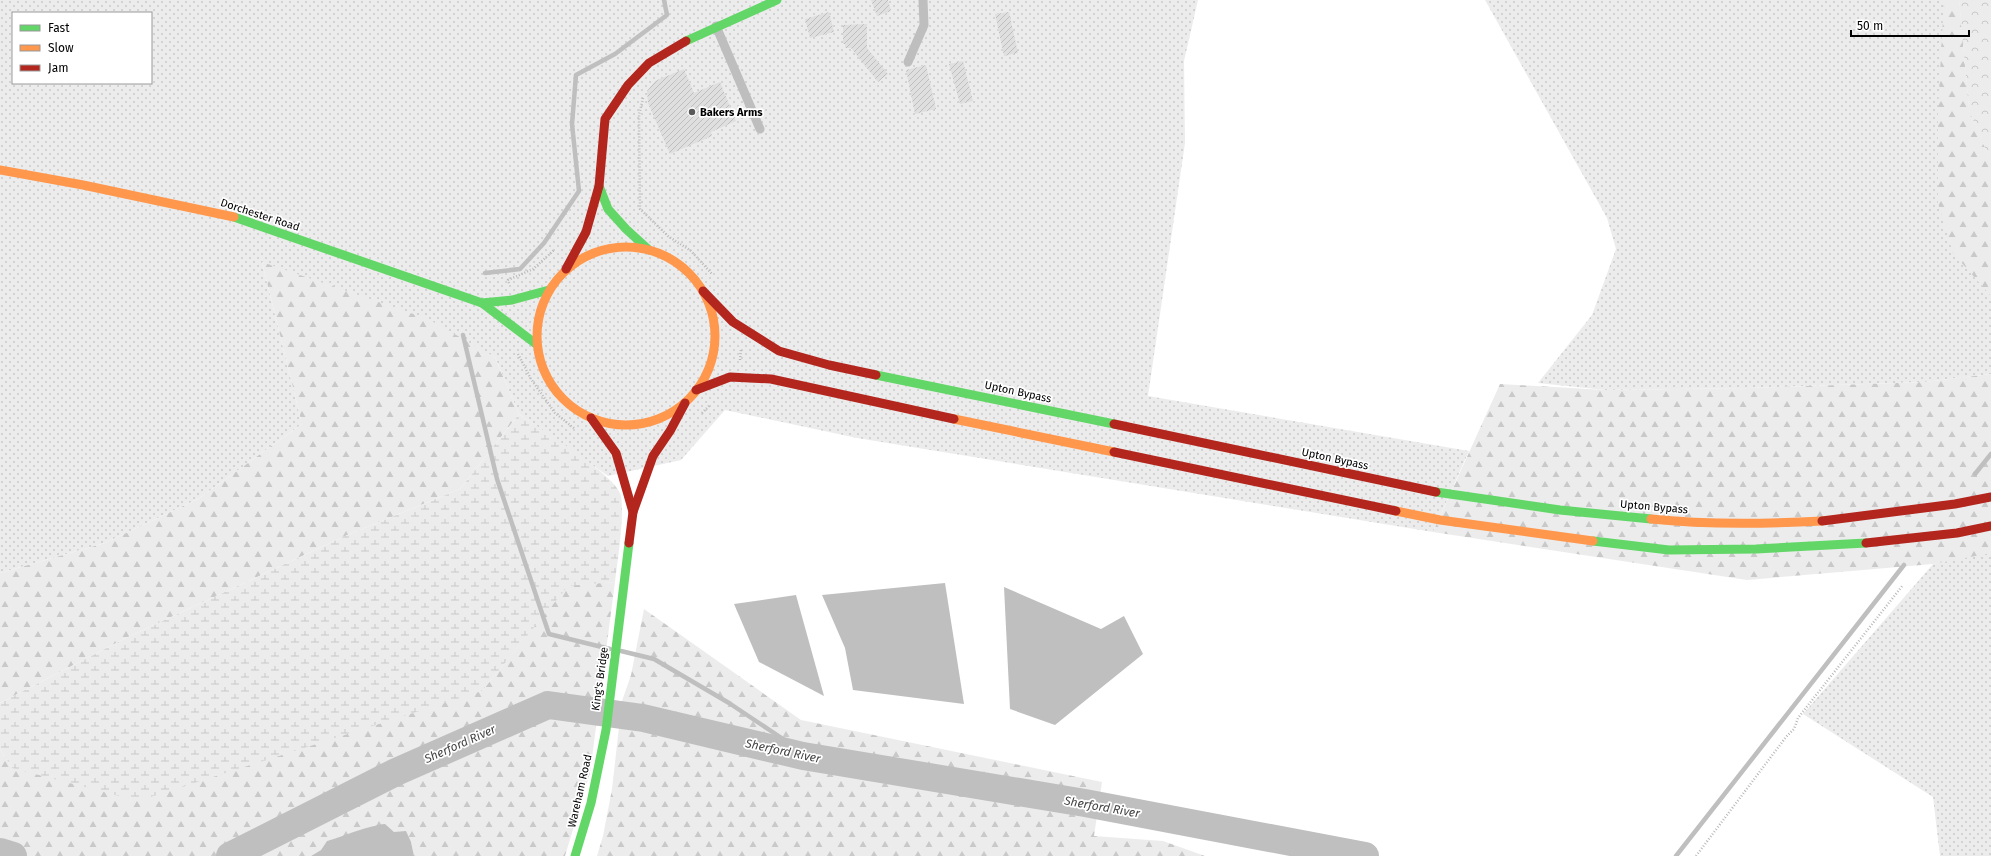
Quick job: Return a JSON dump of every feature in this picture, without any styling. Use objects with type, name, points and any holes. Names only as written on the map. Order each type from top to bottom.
[{"type":"main road","points":[[686,403],[666,416],[647,422],[618,425],[591,418],[570,406],[553,389],[542,367],[536,344],[538,316],[549,290],[566,269],[586,232],[599,186],[600,153],[605,119],[628,85],[649,62],[693,37],[777,0]]},
{"type":"main road","name":"Dorchester Road","points":[[0,170],[83,185],[231,216],[482,303],[536,344]]},
{"type":"main road","points":[[599,186],[608,209],[626,229],[649,250]]},
{"type":"main road","points":[[566,269],[591,253],[620,247],[649,250],[670,259],[689,273],[703,291],[711,310],[714,345],[707,372],[686,403],[670,431],[652,456],[633,512]]},
{"type":"main road","name":"Dorchester Road","points":[[482,303],[512,300],[549,290]]},
{"type":"main road","name":"Upton Bypass","points":[[703,291],[734,322],[779,351],[829,365],[1448,494],[1553,509],[1682,522],[1757,524],[1833,521],[1955,504],[1991,497]]},
{"type":"main road","points":[[696,390],[730,377],[771,379],[997,428],[1206,470],[1440,520],[1538,535],[1669,550],[1756,549],[1862,543],[1957,533],[1991,526]]},
{"type":"main road","points":[[591,418],[616,453],[633,512]]},
{"type":"main road","name":"King's Bridge","points":[[606,730],[633,512]]},
{"type":"main road","name":"Wareham Road","points":[[575,856],[591,803],[606,730]]},
{"type":"lane","points":[[908,62],[924,25],[923,0]]},
{"type":"lane","points":[[716,26],[760,129]]},
{"type":"path","points":[[644,93],[639,115],[640,209],[668,236],[691,251],[712,274]]},
{"type":"path","points":[[737,378],[744,328]]},
{"type":"path","points":[[515,348],[531,379],[555,413],[580,433]]},
{"type":"path","points":[[698,417],[714,401]]},
{"type":"path","points":[[1696,856],[1786,737],[1794,729],[1798,718],[1903,585]]},
{"type":"green space","points":[[0,0],[1198,0],[1184,61],[1185,143],[1148,396],[1469,451],[1433,532],[857,438],[725,410],[681,460],[608,476],[519,414],[495,357],[262,262],[302,424],[198,499],[105,543],[0,573]]},
{"type":"green space","points":[[1485,0],[1959,0],[1969,110],[1991,162],[1991,374],[1925,382],[1748,388],[1605,390],[1538,383],[1592,315],[1616,249],[1607,218]]},
{"type":"green space","points":[[1944,0],[1959,0],[1969,110],[1991,162],[1991,296],[1953,253],[1938,203],[1938,110]]},
{"type":"green space","points":[[1959,0],[1991,0],[1991,162],[1969,110]]},
{"type":"green space","points":[[262,262],[428,319],[495,357],[519,414],[460,489],[345,536],[124,639],[0,703],[0,573],[105,543],[198,499],[302,424]]},
{"type":"green space","points":[[1991,374],[1991,553],[1933,564],[1747,580],[1433,532],[1500,384],[1605,390],[1748,388],[1925,382]]},
{"type":"green space","points":[[519,414],[590,463],[614,485],[620,493],[622,500],[622,523],[615,582],[568,586],[482,691],[138,801],[12,768],[0,749],[0,703],[124,639],[345,536],[460,489]]},
{"type":"green space","points":[[1991,550],[1991,856],[1940,856],[1933,797],[1803,714],[1933,564]]},
{"type":"green space","points":[[615,582],[590,773],[565,856],[414,856],[411,842],[394,832],[375,825],[366,830],[327,841],[321,850],[311,856],[0,856],[0,749],[12,768],[482,691],[568,585]]},
{"type":"green space","points":[[644,609],[801,720],[1102,782],[1094,836],[1163,841],[1205,856],[597,856],[603,836],[612,789],[622,701],[631,675]]},
{"type":"shaded area","points":[[945,583],[964,704],[853,690],[845,648],[822,595]]},
{"type":"shaded area","points":[[1004,587],[1101,629],[1124,616],[1143,654],[1055,725],[1010,709]]},
{"type":"shaded area","points":[[796,595],[824,696],[759,662],[734,604]]},
{"type":"shaded area","points":[[385,824],[394,832],[406,831],[411,842],[414,856],[311,856],[321,850],[327,841],[365,828]]},
{"type":"building","points":[[871,0],[888,0],[891,11],[877,16]]},
{"type":"building","points":[[829,12],[834,32],[810,38],[805,19]]},
{"type":"building","points":[[1009,12],[1018,53],[1004,56],[995,14]]},
{"type":"building","points":[[867,24],[867,48],[888,74],[878,82],[851,48],[845,48],[845,44],[843,44],[843,25]]},
{"type":"building","points":[[963,61],[973,101],[960,104],[949,64]]},
{"type":"building","points":[[926,65],[936,109],[915,114],[906,70]]},
{"type":"building","name":"Bakers Arms","points":[[684,69],[694,93],[720,82],[736,121],[711,132],[712,136],[670,154],[648,103],[647,91],[655,81]]},
{"type":"waterway","points":[[485,273],[520,269],[544,243],[579,191],[572,124],[576,75],[615,54],[667,15],[664,0]]},
{"type":"waterway","points":[[463,335],[497,479],[549,634],[610,649]]},
{"type":"waterway","points":[[1975,474],[1991,454]]},
{"type":"waterway","points":[[1676,856],[1904,565]]},
{"type":"waterway","points":[[621,651],[654,659],[729,703],[780,737],[803,756]]},
{"type":"waterway","name":"Sherford River","points":[[230,856],[396,772],[548,705],[643,718],[803,756],[1085,803],[1365,856]]},
{"type":"waterway","name":"Sherford River","points":[[0,852],[13,856]]},
{"type":"traffic: fast","points":[[686,41],[777,0]]},
{"type":"traffic: fast","points":[[599,186],[608,209],[626,229],[649,250]]},
{"type":"traffic: fast","points":[[234,217],[482,303],[536,344]]},
{"type":"traffic: fast","points":[[482,303],[512,300],[549,290]]},
{"type":"traffic: fast","points":[[876,375],[1114,424]]},
{"type":"traffic: fast","points":[[1436,492],[1560,510],[1651,519]]},
{"type":"traffic: fast","points":[[1593,541],[1669,550],[1756,549],[1866,543]]},
{"type":"traffic: fast","points":[[575,856],[591,803],[606,730],[629,543]]},
{"type":"traffic: slow","points":[[0,170],[83,185],[234,217]]},
{"type":"traffic: slow","points":[[626,247],[643,249],[660,254],[675,262],[689,273],[700,287],[708,302],[713,319],[715,336],[713,353],[708,370],[700,385],[689,399],[675,410],[660,418],[643,423],[626,425],[609,423],[592,418],[577,410],[563,399],[552,385],[544,370],[539,353],[537,336],[539,319],[544,302],[552,287],[563,273],[577,262],[592,254],[609,249],[626,247]]},
{"type":"traffic: slow","points":[[954,419],[1114,452]]},
{"type":"traffic: slow","points":[[1396,511],[1440,520],[1593,541]]},
{"type":"traffic: slow","points":[[1651,519],[1736,523],[1822,521]]},
{"type":"traffic: jam","points":[[566,269],[586,232],[599,186],[605,119],[628,85],[649,63],[686,41]]},
{"type":"traffic: jam","points":[[703,291],[733,322],[779,351],[829,365],[876,375]]},
{"type":"traffic: jam","points":[[696,390],[730,377],[771,379],[954,419]]},
{"type":"traffic: jam","points":[[629,543],[633,512],[653,456],[670,431],[685,403]]},
{"type":"traffic: jam","points":[[591,418],[616,453],[633,512]]},
{"type":"traffic: jam","points":[[1114,424],[1436,492]]},
{"type":"traffic: jam","points":[[1114,452],[1396,511]]},
{"type":"traffic: jam","points":[[1822,521],[1955,504],[1991,497]]},
{"type":"traffic: jam","points":[[1866,543],[1957,533],[1991,526]]},
{"type":"place","name":"Bakers Arms","points":[[692,112]]}]
